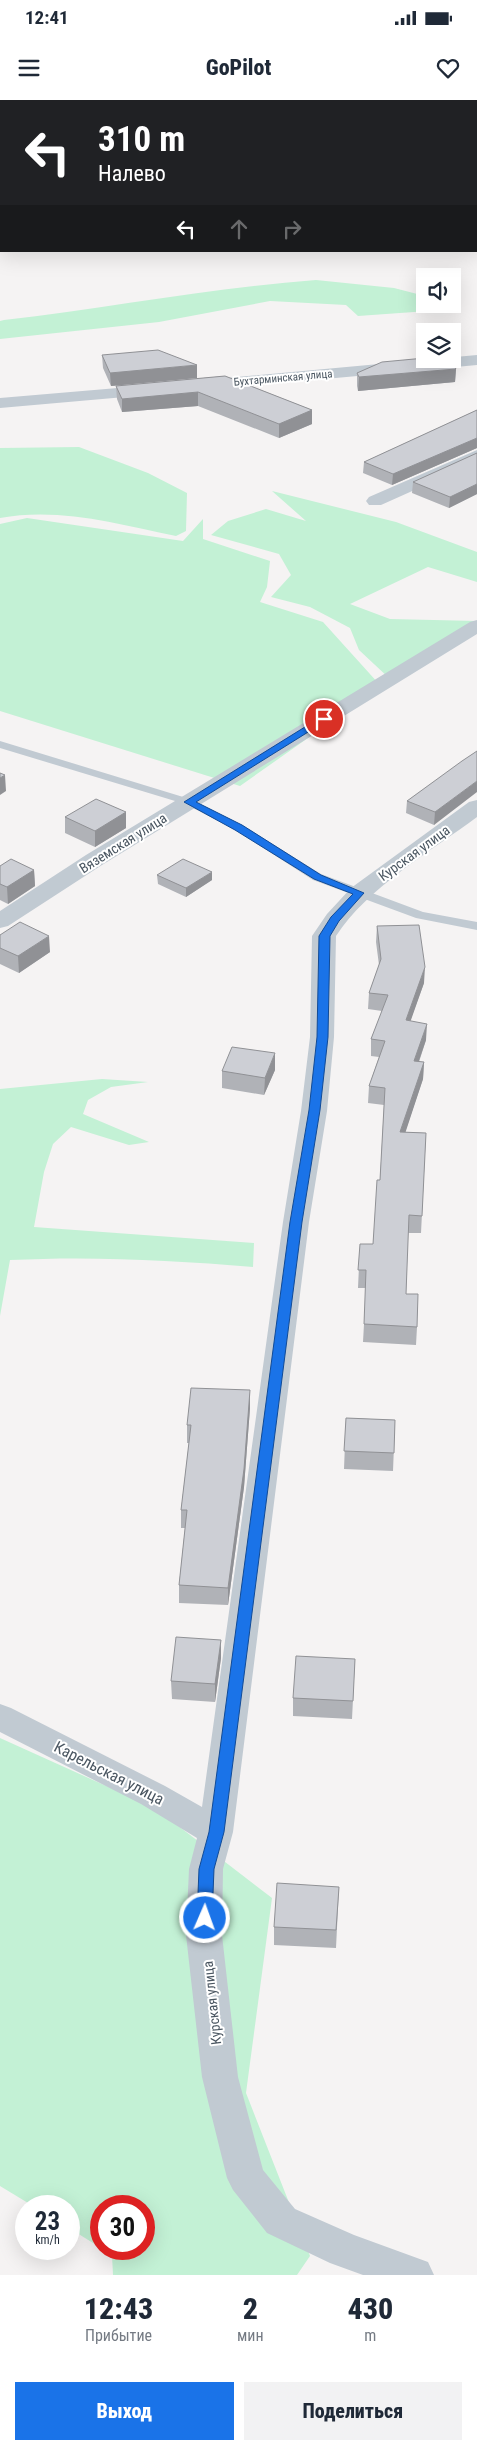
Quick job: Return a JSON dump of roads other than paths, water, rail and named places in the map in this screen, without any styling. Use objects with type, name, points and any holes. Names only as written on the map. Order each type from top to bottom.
[{"type":"street","name":"Бухтарминская улица","points":[[190,386],[477,360]]},
{"type":"street","points":[[0,403],[170,388]]},
{"type":"street","points":[[375,502],[477,455]]},
{"type":"street","name":"Вяземская улица","points":[[0,920],[477,626]]},
{"type":"street","name":"Курская улица","points":[[414,2275],[344,2250],[281,2221],[246,2178],[220,2077],[204,1935],[206,1869],[216,1832],[296,1222],[314,1110],[322,1037],[324,936],[335,919],[359,893],[477,807]]},
{"type":"street","name":"Карельская улица","points":[[0,1717],[153,1795],[216,1832]]},
{"type":"lane","points":[[0,744],[189,802],[238,828],[317,877],[420,915],[477,926]]}]
